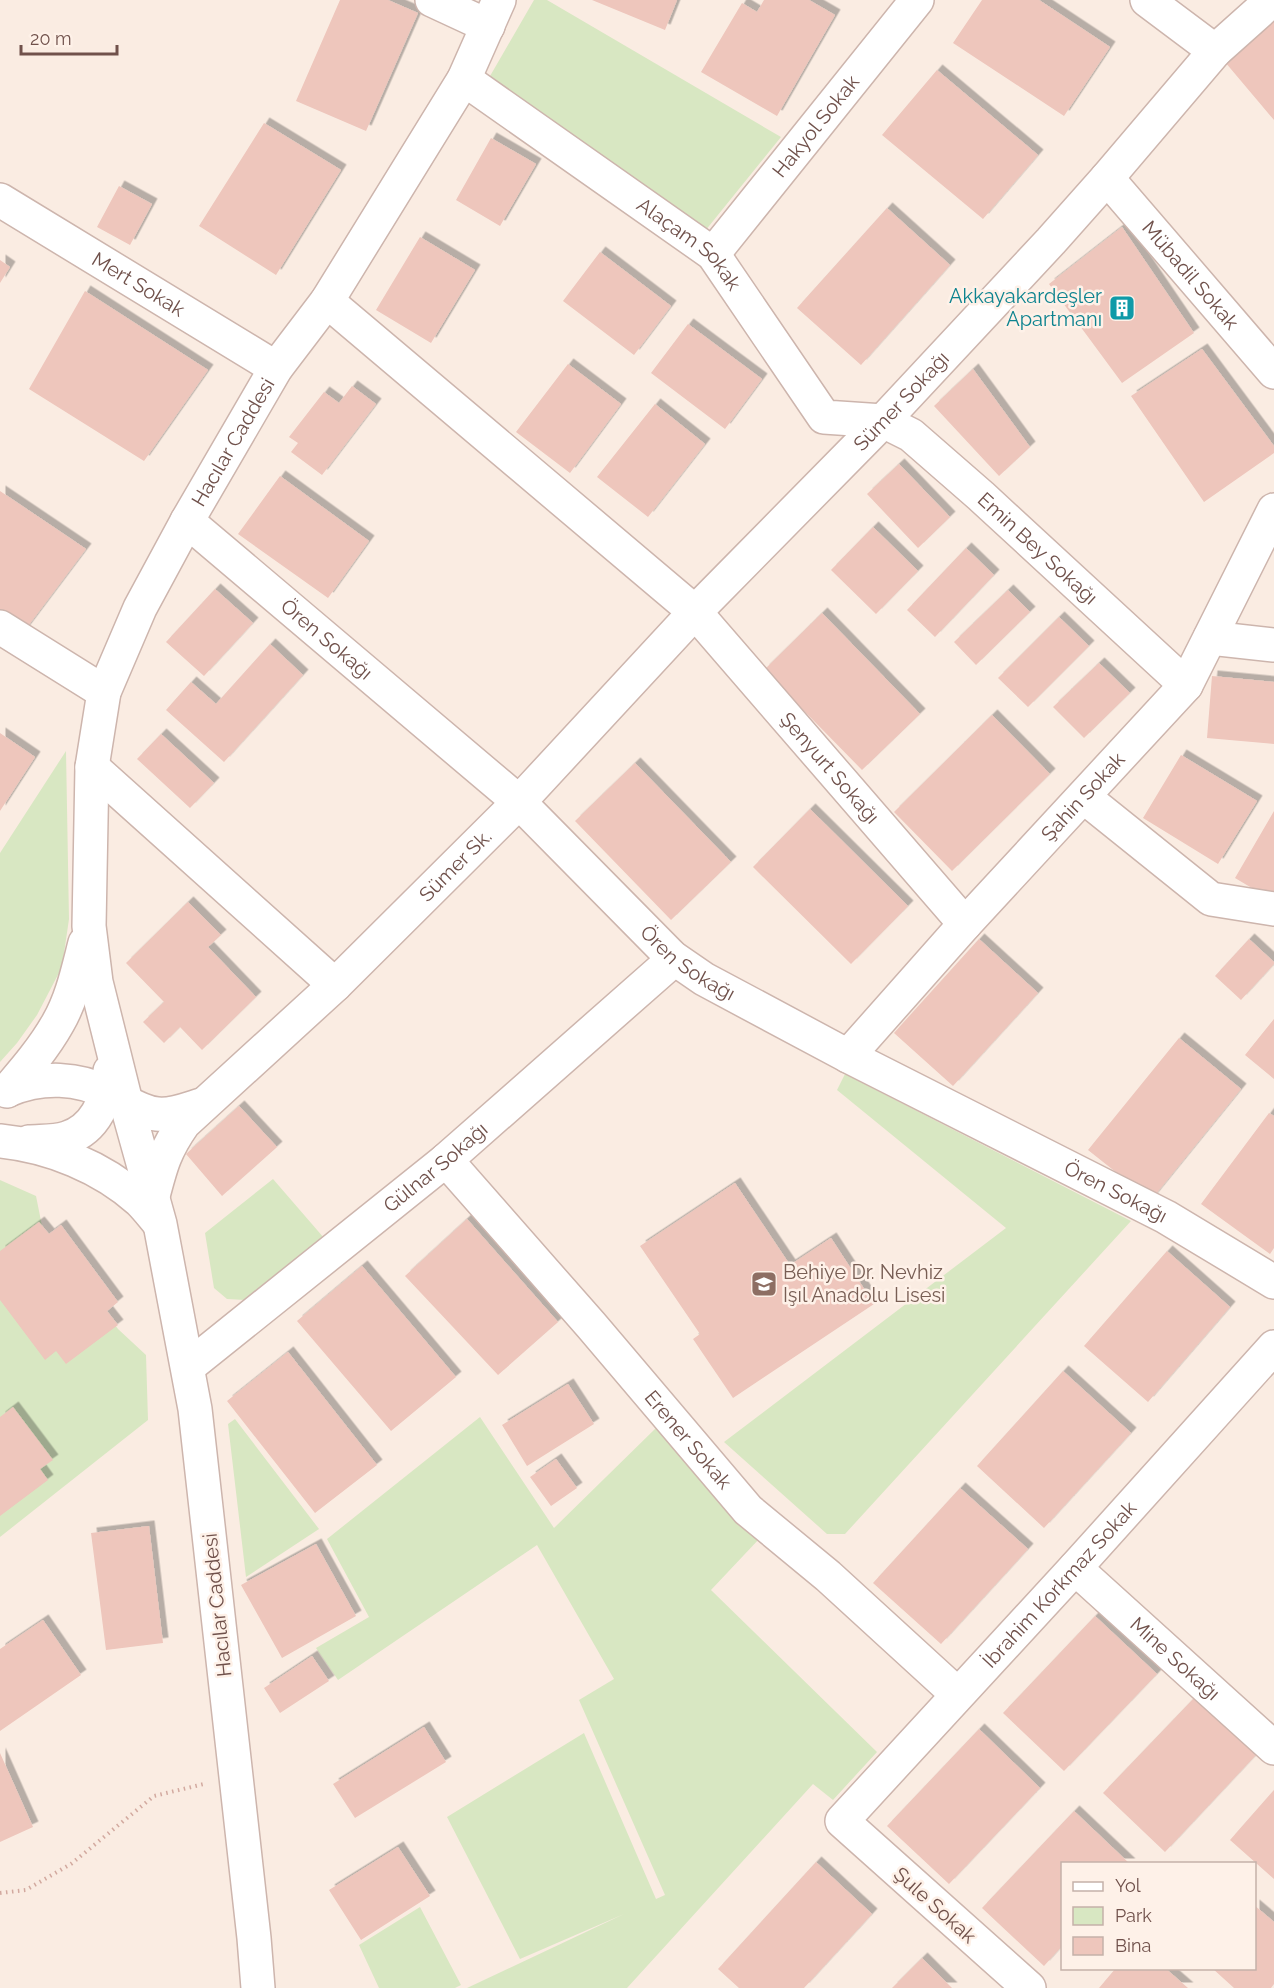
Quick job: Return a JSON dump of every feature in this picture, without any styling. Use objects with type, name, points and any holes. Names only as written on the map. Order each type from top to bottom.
[{"type":"street","points":[[432,0],[494,13]]},
{"type":"street","name":"Hakyol Sokak","points":[[713,254],[917,0]]},
{"type":"street","points":[[1147,0],[1215,51]]},
{"type":"street","name":"Sümer Sokağı","points":[[695,612],[883,421],[1051,241],[1215,51],[1272,0]]},
{"type":"street","name":"Hacılar Caddesi","points":[[258,1988],[237,1775],[195,1409],[156,1211],[116,1097],[113,1051],[96,982],[89,926],[92,767],[104,692],[140,608],[187,521],[276,368],[327,301],[464,79],[494,13]]},
{"type":"street","name":"Alaçam Sokak","points":[[464,79],[713,254],[848,456]]},
{"type":"street","name":"Mübadil Sokak","points":[[1107,178],[1274,372]]},
{"type":"street","name":"Mert Sokak","points":[[0,200],[276,368]]},
{"type":"street","name":"Şenyurt Sokağı","points":[[327,301],[695,612],[965,924]]},
{"type":"street","points":[[824,417],[883,421]]},
{"type":"street","name":"Emin Bey Sokağı","points":[[883,421],[911,435],[955,473],[1186,686]]},
{"type":"street","name":"Şahin Sokak","points":[[848,1056],[965,924],[1186,686],[1274,510]]},
{"type":"street","name":"Ören Sokağı","points":[[187,521],[519,802],[672,957],[704,979],[848,1056],[1166,1217],[1274,1282]]},
{"type":"street","name":"Sümer Sk.","points":[[156,1211],[162,1159],[172,1139],[184,1123],[201,1105],[335,985],[519,802],[695,612]]},
{"type":"street","points":[[0,627],[104,692]]},
{"type":"street","points":[[1210,638],[1274,645]]},
{"type":"street","points":[[92,767],[335,985]]},
{"type":"street","points":[[1084,797],[1210,899],[1274,909]]},
{"type":"street","points":[[4,1094],[31,1063],[58,1024],[75,980],[89,926]]},
{"type":"street","name":"Gülnar Sokağı","points":[[188,1368],[446,1160],[664,968],[672,957]]},
{"type":"street","name":"Sümer Sk.","points":[[4,1094],[22,1084],[41,1080],[61,1080],[83,1083],[139,1109],[157,1114],[173,1113],[201,1105]]},
{"type":"street","points":[[9,1142],[67,1138],[91,1123],[105,1099],[116,1097]]},
{"type":"street","points":[[9,1142],[41,1149],[89,1167],[156,1211]]},
{"type":"street","name":"Erener Sokak","points":[[446,1160],[591,1325],[748,1510],[828,1576],[957,1694]]},
{"type":"street","name":"İbrahim Korkmaz Sokak","points":[[842,1821],[1274,1347]]},
{"type":"street","name":"Mine Sokağı","points":[[1075,1568],[1274,1748]]},
{"type":"street","name":"Şule Sokak","points":[[842,1821],[1029,1988]]},
{"type":"path","points":[[0,1893],[26,1890],[71,1864],[154,1796],[237,1775]]},
{"type":"green space","points":[[534,0],[547,0],[781,137],[705,231],[486,83]]},
{"type":"green space","points":[[66,751],[69,919],[62,967],[37,1015],[0,1062],[0,853]]},
{"type":"green space","points":[[845,1074],[1131,1221],[845,1534],[827,1534],[724,1442],[1006,1228],[837,1090]]},
{"type":"green space","points":[[273,1179],[324,1238],[245,1300],[227,1299],[214,1288],[205,1233]]},
{"type":"green space","points":[[0,1180],[36,1196],[42,1226],[118,1329],[146,1355],[148,1420],[0,1537]]},
{"type":"green space","points":[[480,1417],[554,1528],[656,1428],[760,1538],[711,1590],[877,1752],[833,1800],[813,1784],[627,1988],[467,1988],[624,1914],[520,1959],[447,1817],[584,1733],[656,1899],[665,1895],[579,1700],[614,1679],[537,1545],[338,1680],[316,1648],[369,1617],[327,1539]]},
{"type":"green space","points":[[235,1419],[319,1529],[246,1577],[228,1424]]},
{"type":"green space","points":[[420,1907],[461,1985],[455,1988],[379,1988],[359,1945]]},
{"type":"building","points":[[340,0],[388,0],[418,13],[366,131],[296,101]]},
{"type":"building","points":[[592,0],[677,0],[665,30]]},
{"type":"building","points":[[764,0],[809,0],[835,15],[777,116],[701,72],[742,3],[757,12]]},
{"type":"building","points":[[982,0],[1039,0],[1110,47],[1064,116],[953,43]]},
{"type":"building","points":[[1274,19],[1274,120],[1225,62]]},
{"type":"building","points":[[937,70],[1038,155],[983,219],[882,135]]},
{"type":"building","points":[[264,123],[341,170],[276,275],[199,226]]},
{"type":"building","points":[[491,138],[536,164],[500,226],[456,200]]},
{"type":"building","points":[[119,186],[152,204],[130,245],[97,227]]},
{"type":"building","points":[[887,208],[950,265],[861,365],[797,308]]},
{"type":"building","name":"Akkayakardeşler Apartmanı","points":[[1122,227],[1194,333],[1122,383],[1049,284]]},
{"type":"building","points":[[420,237],[475,270],[431,343],[376,310]]},
{"type":"building","points":[[600,252],[671,306],[634,355],[563,301]]},
{"type":"building","points":[[0,260],[10,267],[0,283]]},
{"type":"building","points":[[85,291],[208,370],[144,461],[29,389]]},
{"type":"building","points":[[688,324],[762,379],[725,429],[651,373]]},
{"type":"building","points":[[1202,349],[1274,446],[1274,453],[1204,502],[1131,396]]},
{"type":"building","points":[[568,364],[621,404],[570,473],[516,432]]},
{"type":"building","points":[[973,369],[1030,447],[999,476],[934,406]]},
{"type":"building","points":[[352,386],[376,404],[322,475],[291,452],[298,443],[289,437],[324,392],[339,403]]},
{"type":"building","points":[[655,404],[705,444],[648,517],[597,477]]},
{"type":"building","points":[[899,464],[950,517],[918,548],[867,494]]},
{"type":"building","points":[[280,476],[369,541],[328,598],[238,534]]},
{"type":"building","points":[[0,491],[86,549],[22,634],[0,620]]},
{"type":"building","points":[[873,527],[918,571],[876,614],[831,570]]},
{"type":"building","points":[[966,548],[994,575],[935,637],[907,610]]},
{"type":"building","points":[[215,589],[253,623],[204,676],[166,642]]},
{"type":"building","points":[[1008,590],[1030,612],[976,665],[954,642]]},
{"type":"building","points":[[822,613],[920,714],[862,770],[764,670]]},
{"type":"building","points":[[1059,617],[1089,646],[1028,707],[998,678]]},
{"type":"building","points":[[270,644],[303,675],[224,762],[166,710],[191,682],[216,704]]},
{"type":"building","points":[[1099,663],[1130,693],[1084,738],[1053,707]]},
{"type":"building","points":[[1212,676],[1274,682],[1274,744],[1207,738]]},
{"type":"building","points":[[992,715],[1050,774],[952,871],[894,812]]},
{"type":"building","points":[[0,733],[35,757],[0,811]]},
{"type":"building","points":[[161,734],[214,783],[190,808],[137,759]]},
{"type":"building","points":[[1181,755],[1257,801],[1218,864],[1143,818]]},
{"type":"building","points":[[635,763],[731,862],[671,920],[575,821]]},
{"type":"building","points":[[810,809],[908,906],[851,964],[753,867]]},
{"type":"building","points":[[1274,811],[1274,897],[1272,900],[1235,878]]},
{"type":"building","points":[[188,902],[221,935],[208,947],[256,997],[202,1050],[180,1027],[164,1043],[143,1022],[164,1002],[126,963]]},
{"type":"building","points":[[979,939],[1038,993],[953,1086],[894,1033]]},
{"type":"building","points":[[1249,939],[1274,964],[1241,1000],[1215,976]]},
{"type":"building","points":[[1274,1019],[1274,1079],[1245,1055]]},
{"type":"building","points":[[1179,1038],[1241,1089],[1151,1200],[1088,1150]]},
{"type":"building","points":[[239,1106],[277,1147],[222,1196],[186,1154]]},
{"type":"building","points":[[1269,1113],[1274,1116],[1274,1248],[1270,1254],[1201,1204]]},
{"type":"building","name":"Behiye Dr. Nevhiz Işıl Anadolu Lisesi","points":[[735,1183],[790,1265],[831,1238],[874,1304],[733,1398],[693,1339],[700,1334],[640,1246]]},
{"type":"building","points":[[467,1219],[558,1322],[498,1375],[405,1276]]},
{"type":"building","points":[[39,1222],[49,1234],[61,1225],[118,1302],[107,1311],[118,1325],[66,1364],[56,1351],[45,1360],[0,1300],[0,1251]]},
{"type":"building","points":[[1167,1251],[1230,1307],[1148,1402],[1084,1346]]},
{"type":"building","points":[[362,1266],[456,1377],[391,1431],[297,1321]]},
{"type":"building","points":[[288,1352],[377,1465],[315,1513],[227,1401]]},
{"type":"building","points":[[1063,1371],[1131,1433],[1044,1528],[977,1466]]},
{"type":"building","points":[[568,1384],[594,1424],[527,1466],[502,1425]]},
{"type":"building","points":[[13,1407],[53,1460],[40,1469],[48,1480],[0,1516],[0,1417]]},
{"type":"building","points":[[556,1459],[577,1488],[551,1506],[530,1477]]},
{"type":"building","points":[[960,1488],[1028,1549],[941,1644],[873,1583]]},
{"type":"building","points":[[149,1526],[163,1643],[106,1650],[91,1533]]},
{"type":"building","points":[[316,1544],[356,1616],[282,1658],[241,1585]]},
{"type":"building","points":[[1095,1616],[1157,1674],[1064,1771],[1003,1713]]},
{"type":"building","points":[[43,1620],[81,1675],[0,1731],[0,1649]]},
{"type":"building","points":[[312,1656],[329,1681],[280,1713],[264,1688]]},
{"type":"building","points":[[1195,1697],[1256,1755],[1165,1852],[1103,1793]]},
{"type":"building","points":[[424,1727],[446,1762],[355,1818],[333,1784]]},
{"type":"building","points":[[979,1729],[1040,1788],[949,1884],[887,1826]]},
{"type":"building","points":[[0,1753],[33,1827],[0,1842]]},
{"type":"building","points":[[1274,1790],[1274,1879],[1230,1840]]},
{"type":"building","points":[[1074,1811],[1128,1862],[1061,1862],[1061,1947],[1044,1966],[982,1908]]},
{"type":"building","points":[[398,1847],[430,1896],[361,1940],[329,1890]]},
{"type":"building","points":[[816,1862],[872,1914],[804,1988],[739,1988],[718,1969]]},
{"type":"building","points":[[1256,1907],[1274,1922],[1274,1984],[1271,1988],[1234,1988],[1214,1970],[1256,1970]]},
{"type":"building","points":[[922,1958],[952,1988],[892,1988]]},
{"type":"building","points":[[1114,1970],[1167,1970],[1188,1988],[1099,1988]]},
{"type":"place","name":"Akkayakardeşler Apartmanı","points":[[1122,308]]},
{"type":"place","name":"Behiye Dr. Nevhiz Işıl Anadolu Lisesi","points":[[764,1284]]}]
